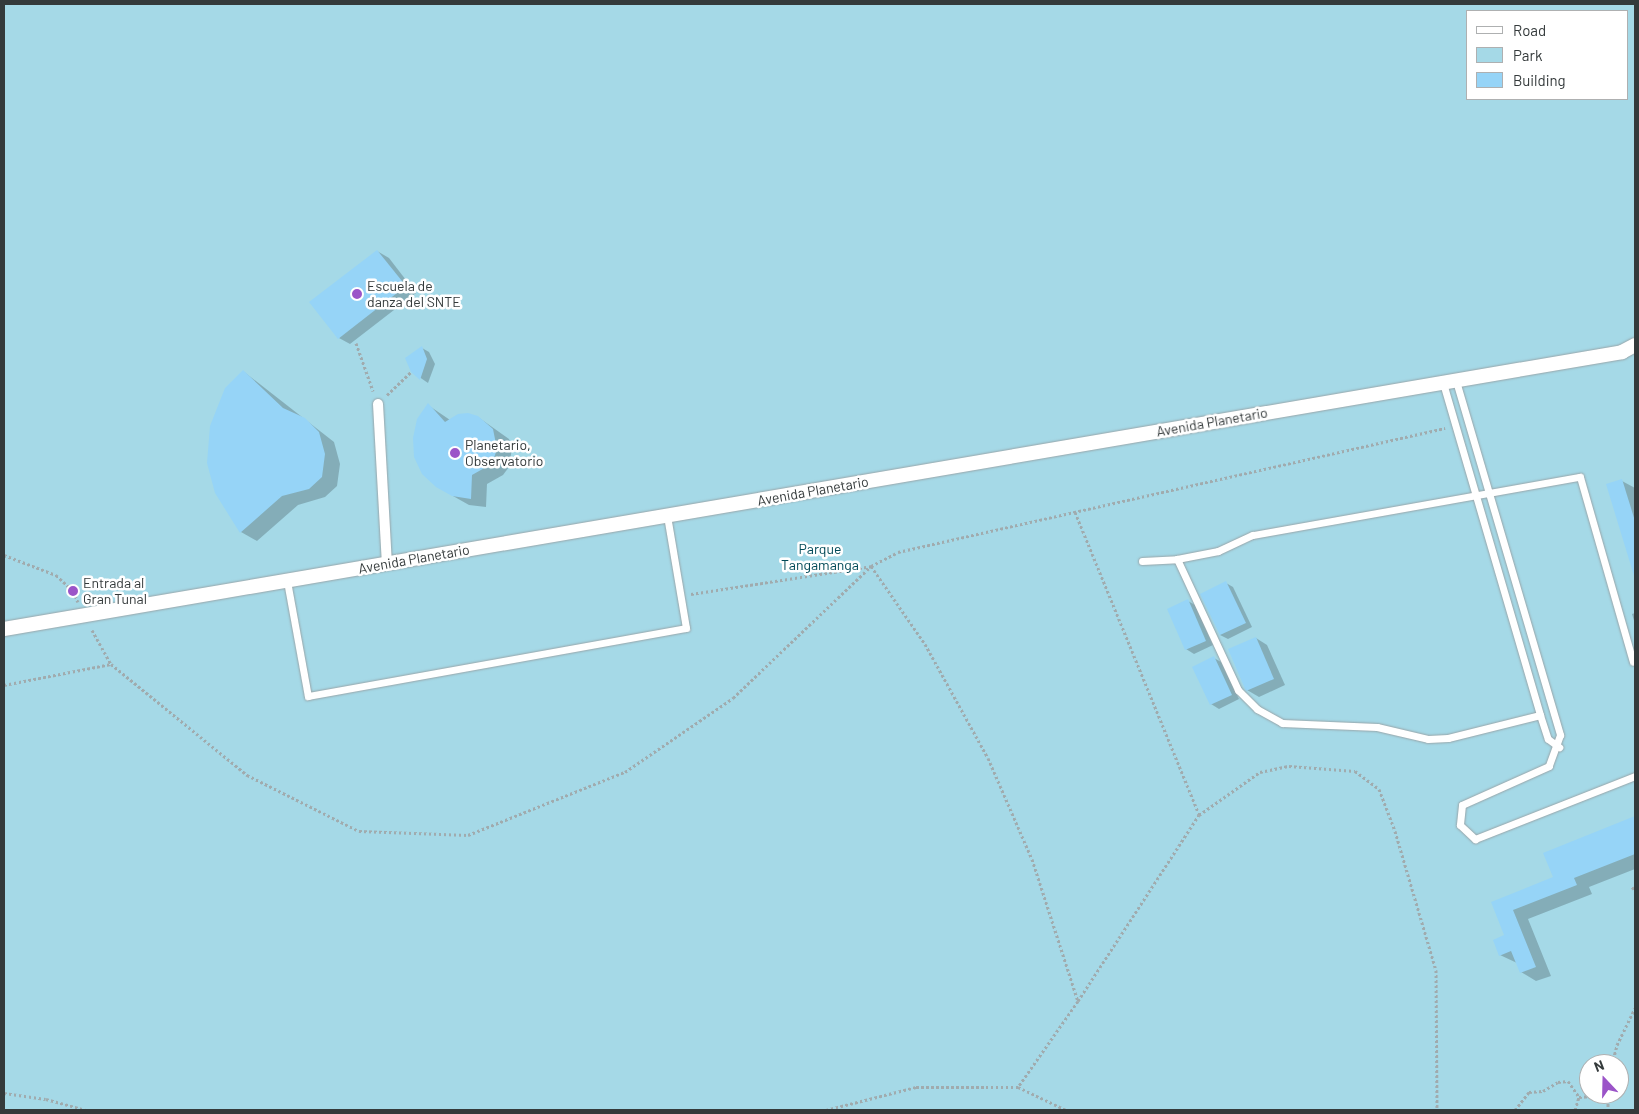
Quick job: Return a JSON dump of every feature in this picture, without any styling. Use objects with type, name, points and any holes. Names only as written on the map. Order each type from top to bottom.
[{"type":"street","name":"Avenida Planetario","points":[[4,630],[1449,382],[1629,353],[1635,345]]},
{"type":"street","points":[[378,404],[387,564]]},
{"type":"lane","points":[[1449,382],[1456,426],[1540,715],[1548,739],[1559,747]]},
{"type":"lane","points":[[1449,382],[1489,493],[1560,736],[1559,747],[1549,766],[1462,805],[1460,824],[1475,839],[1635,776]]},
{"type":"lane","points":[[1142,561],[1177,559],[1218,551],[1253,535],[1580,477],[1633,662]]},
{"type":"lane","points":[[287,581],[308,696],[686,628],[667,516]]},
{"type":"lane","points":[[1177,559],[1238,690],[1257,709],[1282,723],[1377,727],[1428,739],[1448,738],[1540,715]]},
{"type":"path","points":[[356,342],[378,404],[411,372]]},
{"type":"path","points":[[4,555],[56,575],[73,591],[84,616],[111,664],[247,775],[358,831],[468,835],[625,772],[733,698],[871,566],[898,552],[1456,426]]},
{"type":"path","points":[[1075,512],[1199,815]]},
{"type":"path","points":[[680,596],[871,566]]},
{"type":"path","points":[[871,566],[925,644],[988,758],[1032,859],[1078,1001]]},
{"type":"path","points":[[4,685],[111,664]]},
{"type":"path","points":[[1018,1087],[1078,1001],[1199,815],[1260,772],[1289,766],[1355,771],[1378,789],[1401,848],[1436,970],[1437,1110]]},
{"type":"path","points":[[1632,887],[1635,890]]},
{"type":"path","points":[[1615,1054],[1635,1008]]},
{"type":"path","points":[[1515,1110],[1529,1092],[1543,1091],[1558,1082],[1568,1081],[1579,1097],[1575,1110]]},
{"type":"path","points":[[826,1110],[916,1087],[1018,1087],[1066,1110]]},
{"type":"path","points":[[4,1093],[46,1099],[86,1110]]},
{"type":"green space","name":"Parque Tangamanga","points":[[4,4],[1635,4],[1635,1110],[4,1110]]},
{"type":"building","name":"Escuela de danza del SNTE","points":[[377,250],[406,286],[338,339],[309,302]]},
{"type":"building","points":[[422,346],[427,359],[420,380],[411,372],[405,358]]},
{"type":"building","points":[[243,370],[283,408],[305,418],[319,432],[325,454],[322,477],[309,489],[282,496],[240,533],[215,493],[207,463],[210,426],[225,388]]},
{"type":"building","name":"Planetario, Observatorio","points":[[428,403],[445,422],[458,414],[468,413],[478,416],[493,429],[497,449],[494,458],[488,466],[472,475],[471,499],[452,496],[436,487],[422,474],[414,457],[413,438],[417,419]]},
{"type":"building","points":[[1622,479],[1635,521],[1635,579],[1606,484]]},
{"type":"building","points":[[1226,581],[1246,623],[1220,635],[1200,594]]},
{"type":"building","points":[[1188,599],[1206,641],[1185,650],[1167,609]]},
{"type":"building","points":[[1256,637],[1274,679],[1246,691],[1228,649]]},
{"type":"building","points":[[1214,656],[1232,695],[1210,705],[1192,667]]},
{"type":"building","points":[[1635,816],[1635,854],[1574,878],[1577,885],[1513,910],[1536,967],[1520,973],[1511,951],[1499,956],[1493,940],[1504,935],[1491,902],[1553,877],[1543,853]]},
{"type":"place","name":"Escuela de danza del SNTE","points":[[357,294]]},
{"type":"place","name":"Planetario, Observatorio","points":[[455,453]]},
{"type":"place","name":"Entrada al Gran Tunal","points":[[73,591]]}]
